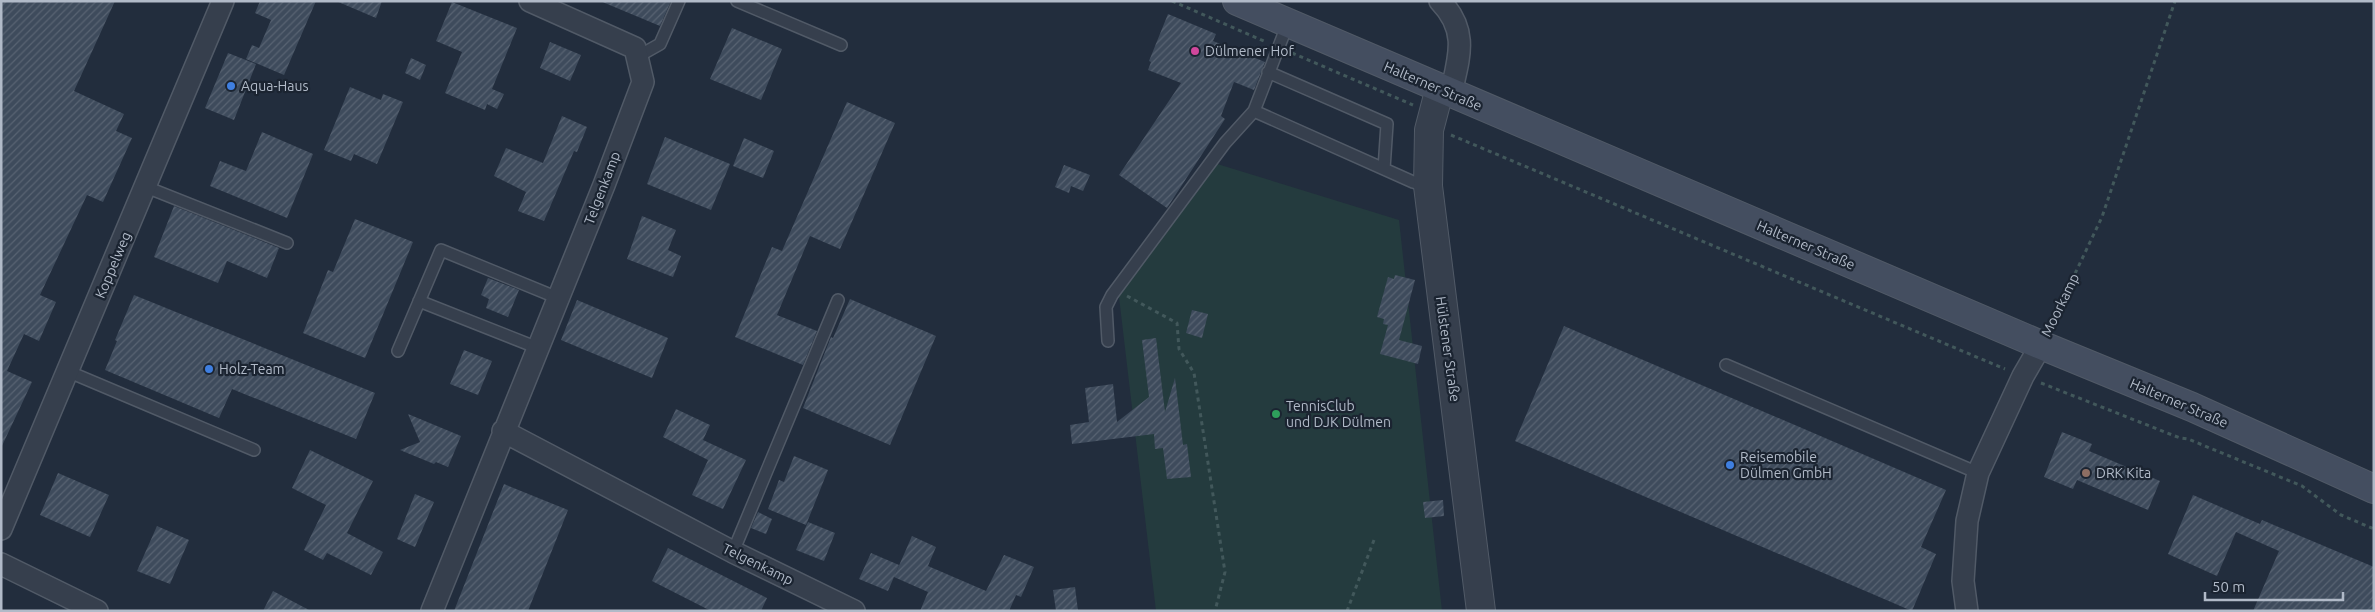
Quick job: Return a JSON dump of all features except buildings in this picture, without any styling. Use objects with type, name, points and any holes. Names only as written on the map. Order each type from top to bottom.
[{"type":"main road","name":"Halterner Straße","points":[[1238,1],[1283,35],[1445,91],[2041,345],[2192,407],[2374,489]]},
{"type":"street","name":"Koppelweg","points":[[1,529],[223,1]]},
{"type":"street","points":[[530,1],[635,48],[637,57]]},
{"type":"street","name":"Hülstener Straße","points":[[1440,1],[1448,10],[1460,32],[1458,62],[1429,130],[1428,186],[1481,611]]},
{"type":"street","name":"Telgenkamp","points":[[432,611],[503,431],[604,185],[642,82],[637,57]]},
{"type":"street","name":"Moorkamp","points":[[1967,611],[1963,581],[1967,521],[1978,473],[2023,376],[2041,345]]},
{"type":"street","name":"Telgenkamp","points":[[503,431],[733,552],[854,611]]},
{"type":"street","points":[[1,564],[97,611]]},
{"type":"lane","points":[[637,57],[660,44],[679,1]]},
{"type":"lane","points":[[737,1],[841,45]]},
{"type":"lane","points":[[1108,341],[1106,307],[1114,292],[1225,143],[1254,110],[1283,35]]},
{"type":"lane","points":[[1268,72],[1387,124],[1384,169]]},
{"type":"lane","points":[[1254,110],[1384,169],[1428,186]]},
{"type":"lane","points":[[146,187],[287,243]]},
{"type":"lane","points":[[398,351],[441,250],[558,298]]},
{"type":"lane","points":[[733,552],[838,300]]},
{"type":"lane","points":[[419,301],[538,348]]},
{"type":"lane","points":[[1726,365],[1978,473]]},
{"type":"lane","points":[[67,371],[254,450]]},
{"type":"path","points":[[1172,1],[1283,35],[1411,104],[1454,136],[2023,376],[2180,438],[2188,438],[2302,486],[2341,515],[2374,529]]},
{"type":"path","name":"Moorkamp","points":[[2041,345],[2102,217],[2175,1]]},
{"type":"path","points":[[1114,292],[1127,296],[1177,323],[1179,349],[1194,373],[1225,572],[1215,611]]},
{"type":"path","points":[[1347,611],[1374,540]]},
{"type":"green space","name":"TennisClub und DJK Dülmen","points":[[1214,163],[1399,220],[1442,611],[1156,611],[1117,280]]},
{"type":"place","name":"Dülmener Hof","points":[[1195,51]]},
{"type":"place","name":"Aqua-Haus","points":[[231,86]]},
{"type":"place","name":"Holz-Team","points":[[209,369]]},
{"type":"place","name":"TennisClub und DJK Dülmen","points":[[1276,414]]},
{"type":"place","name":"Reisemobile Dülmen GmbH","points":[[1730,465]]},
{"type":"place","name":"DRK Kita","points":[[2086,473]]}]
